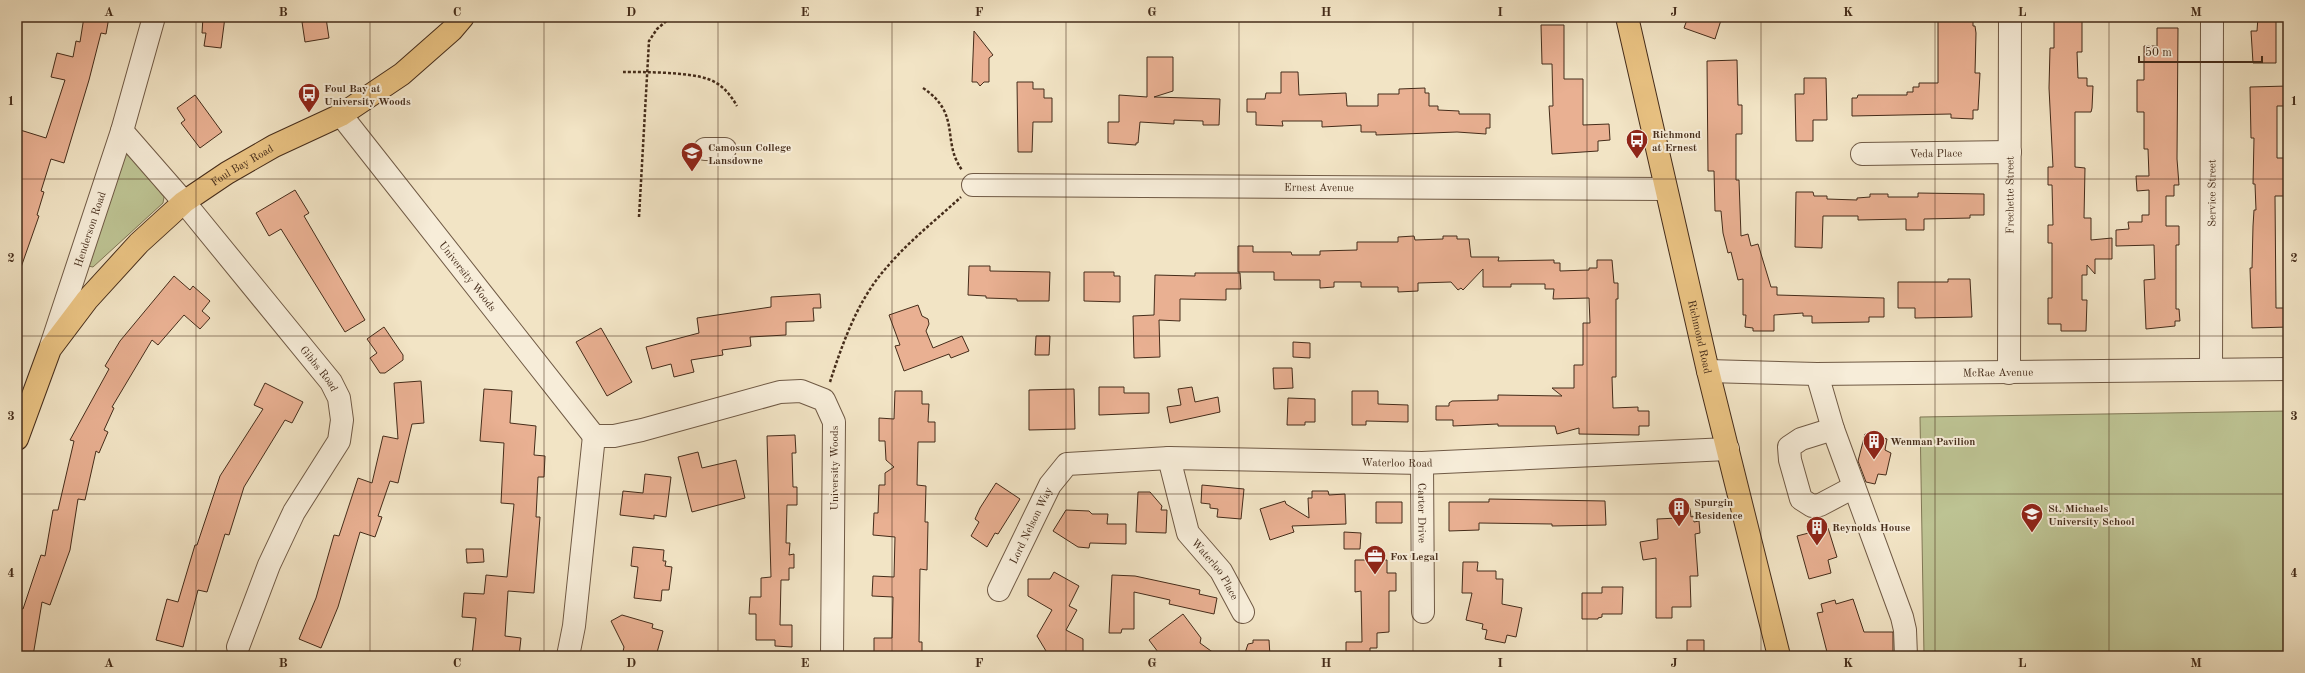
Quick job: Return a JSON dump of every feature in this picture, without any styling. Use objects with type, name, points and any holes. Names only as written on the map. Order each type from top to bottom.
[{"type":"main road","name":"Foul Bay Road","points":[[50,349],[111,272],[139,243],[184,202],[227,173],[274,146],[341,115],[402,74],[452,30],[463,17]]},
{"type":"main road","name":"Richmond Road","points":[[1627,17],[1665,189],[1708,371],[1779,656]]},
{"type":"main road","name":"Henderson Road","points":[[17,439],[50,349]]},
{"type":"street","name":"Henderson Road","points":[[50,349],[122,131],[154,17]]},
{"type":"street","name":"Frechette Street","points":[[2009,373],[2010,17]]},
{"type":"street","name":"Service Street","points":[[2211,369],[2212,17]]},
{"type":"street","name":"University Woods","points":[[341,115],[594,436]]},
{"type":"street","name":"Gibbs Road","points":[[122,131],[184,202],[331,382],[339,398],[342,420],[339,441],[294,512],[269,565],[238,647]]},
{"type":"street","name":"Veda Place","points":[[1862,154],[2010,152]]},
{"type":"street","name":"Ernest Avenue","points":[[973,185],[1665,189]]},
{"type":"street","name":"McRae Avenue","points":[[1708,371],[1817,374],[2288,369]]},
{"type":"street","points":[[1817,374],[1833,429],[1902,617],[1905,630],[1906,656]]},
{"type":"street","points":[[568,656],[574,626],[594,436],[614,436],[642,430],[780,392],[801,391],[824,400]]},
{"type":"street","name":"University Woods","points":[[824,400],[834,422],[835,447],[832,656]]},
{"type":"street","points":[[1833,429],[1801,439],[1789,447],[1790,460],[1801,499],[1812,506],[1820,505],[1854,487]]},
{"type":"street","name":"Waterloo Road","points":[[1067,464],[1169,458],[1422,463],[1728,449]]},
{"type":"street","name":"Waterloo Place","points":[[1169,458],[1188,533],[1221,571],[1231,587],[1243,612]]},
{"type":"street","name":"Carter Drive","points":[[1422,463],[1423,612]]},
{"type":"street","name":"Lord Nelson Way","points":[[999,590],[1050,485],[1067,464]]},
{"type":"path","points":[[639,217],[649,41],[657,29],[671,17]]},
{"type":"path","points":[[623,72],[647,72],[708,79],[730,93],[737,106]]},
{"type":"path","points":[[824,400],[843,343],[867,293],[887,266],[973,185],[957,163],[946,112],[935,96],[923,88]]},
{"type":"green space","points":[[125,154],[131,156],[164,197],[163,203],[93,267],[88,266]]},
{"type":"green space","name":"St. Michaels University School","points":[[2288,411],[2288,656],[1924,656],[1920,417]]},
{"type":"building","points":[[84,17],[109,17],[106,34],[101,33],[89,80],[64,163],[51,159],[41,191],[44,192],[37,215],[39,216],[19,273],[17,272],[17,129],[46,138],[65,80],[51,77],[57,53],[73,57],[76,41],[80,42]]},
{"type":"building","points":[[203,17],[225,17],[221,48],[204,46],[206,33],[202,33]]},
{"type":"building","points":[[1688,17],[1722,17],[1715,39],[1684,28]]},
{"type":"building","points":[[1938,17],[1973,17],[1973,26],[1975,26],[1976,33],[1975,73],[1980,73],[1978,110],[1973,110],[1973,119],[1951,118],[1951,114],[1852,116],[1852,98],[1857,98],[1858,95],[1907,95],[1907,92],[1913,92],[1913,87],[1919,87],[1919,83],[1938,83]]},
{"type":"building","points":[[2054,17],[2082,17],[2082,52],[2077,52],[2078,78],[2087,78],[2087,86],[2093,86],[2092,108],[2091,112],[2075,112],[2075,167],[2085,168],[2084,218],[2091,218],[2091,240],[2112,238],[2112,259],[2095,259],[2095,274],[2087,265],[2087,275],[2082,275],[2082,300],[2087,300],[2086,331],[2061,331],[2061,324],[2048,324],[2048,298],[2052,298],[2052,243],[2048,243],[2048,225],[2053,225],[2052,185],[2048,185],[2048,167],[2053,167],[2049,88],[2050,48],[2054,48]]},
{"type":"building","points":[[2258,17],[2276,17],[2276,63],[2253,63],[2251,31],[2257,31]]},
{"type":"building","points":[[326,18],[329,38],[305,42],[302,22]]},
{"type":"building","points":[[1541,25],[1564,25],[1564,79],[1583,79],[1583,125],[1609,124],[1610,140],[1598,141],[1598,151],[1552,154],[1549,106],[1553,106],[1552,64],[1542,64]]},
{"type":"building","points":[[2157,28],[2178,28],[2177,159],[2179,185],[2174,185],[2174,196],[2166,196],[2166,226],[2179,226],[2179,245],[2176,245],[2176,309],[2179,309],[2180,321],[2175,321],[2175,326],[2146,329],[2144,280],[2155,279],[2154,245],[2116,246],[2116,230],[2129,229],[2128,222],[2142,222],[2142,215],[2149,215],[2149,190],[2137,191],[2136,176],[2149,176],[2148,149],[2144,149],[2144,112],[2137,112],[2137,80],[2144,80],[2144,46],[2157,46]]},
{"type":"building","points":[[974,31],[993,55],[989,58],[989,82],[984,82],[980,86],[977,82],[972,82]]},
{"type":"building","points":[[1147,57],[1173,57],[1173,91],[1154,97],[1220,99],[1219,125],[1203,125],[1203,121],[1174,120],[1174,124],[1140,122],[1138,143],[1136,143],[1136,145],[1108,143],[1108,122],[1119,122],[1119,95],[1147,97]]},
{"type":"building","points":[[1737,60],[1738,105],[1742,105],[1742,134],[1736,134],[1736,180],[1739,180],[1741,236],[1748,234],[1751,246],[1758,244],[1771,287],[1777,287],[1777,295],[1884,298],[1884,317],[1869,317],[1869,322],[1812,323],[1812,316],[1803,316],[1803,313],[1774,315],[1774,331],[1753,331],[1753,328],[1745,327],[1746,315],[1743,315],[1743,279],[1738,280],[1731,252],[1728,253],[1723,233],[1721,211],[1715,211],[1714,171],[1708,171],[1707,61]]},
{"type":"building","points":[[1281,72],[1298,72],[1299,95],[1346,93],[1347,106],[1378,106],[1378,94],[1399,94],[1399,89],[1425,88],[1425,93],[1429,93],[1429,106],[1438,106],[1438,110],[1459,111],[1459,114],[1490,114],[1490,128],[1486,128],[1486,134],[1457,132],[1376,135],[1376,132],[1361,132],[1361,125],[1322,127],[1322,121],[1282,121],[1283,126],[1256,125],[1256,112],[1247,112],[1247,99],[1265,99],[1266,93],[1281,93]]},
{"type":"building","points":[[1804,78],[1826,78],[1827,120],[1813,120],[1813,141],[1796,141],[1795,94],[1804,94]]},
{"type":"building","points":[[1017,82],[1033,82],[1033,89],[1044,89],[1044,98],[1052,98],[1052,122],[1033,122],[1032,152],[1018,152]]},
{"type":"building","points":[[2288,86],[2288,106],[2277,106],[2277,158],[2285,158],[2286,196],[2275,196],[2276,308],[2288,308],[2288,327],[2252,328],[2250,268],[2252,268],[2254,210],[2256,210],[2255,184],[2253,184],[2254,138],[2251,138],[2250,87]]},
{"type":"building","points":[[195,95],[222,132],[200,148],[181,123],[185,120],[177,108]]},
{"type":"building","points":[[295,190],[309,213],[304,216],[365,320],[345,332],[281,229],[269,236],[256,213]]},
{"type":"building","points":[[1796,192],[1813,192],[1814,196],[1827,196],[1827,199],[1857,200],[1857,198],[1870,197],[1870,194],[1888,194],[1888,197],[1918,197],[1918,193],[1984,194],[1984,215],[1970,215],[1970,218],[1924,219],[1924,230],[1906,230],[1906,219],[1858,220],[1858,216],[1823,216],[1822,248],[1795,247]]},
{"type":"building","points":[[1414,236],[1415,240],[1443,239],[1443,236],[1457,236],[1457,239],[1469,239],[1471,257],[1499,257],[1498,261],[1554,260],[1554,263],[1560,263],[1560,271],[1589,270],[1589,268],[1597,268],[1597,260],[1612,260],[1614,283],[1618,283],[1618,299],[1616,299],[1616,377],[1612,377],[1613,408],[1638,407],[1638,411],[1649,411],[1649,426],[1639,426],[1639,435],[1579,434],[1579,428],[1557,434],[1555,426],[1498,426],[1498,424],[1453,426],[1453,420],[1436,420],[1436,406],[1449,406],[1449,403],[1452,401],[1498,400],[1498,395],[1562,396],[1552,388],[1574,388],[1574,365],[1583,365],[1583,323],[1590,323],[1589,298],[1553,299],[1554,289],[1545,289],[1545,284],[1511,284],[1511,287],[1483,287],[1483,269],[1463,290],[1461,288],[1458,290],[1451,282],[1418,283],[1418,291],[1398,292],[1398,287],[1361,287],[1361,282],[1334,282],[1334,287],[1320,288],[1320,280],[1274,280],[1274,272],[1238,272],[1238,246],[1253,246],[1253,252],[1291,252],[1292,255],[1320,255],[1320,251],[1357,250],[1357,242],[1398,242],[1398,237]]},
{"type":"building","points":[[969,266],[990,266],[990,271],[1050,272],[1049,301],[1017,301],[1017,299],[986,298],[986,296],[968,295]]},
{"type":"building","points":[[1084,272],[1114,272],[1114,276],[1120,276],[1120,302],[1084,301]]},
{"type":"building","points":[[1195,273],[1240,273],[1241,289],[1226,289],[1226,300],[1180,299],[1180,321],[1159,320],[1160,357],[1134,358],[1133,316],[1154,315],[1155,275],[1195,276]]},
{"type":"building","points":[[174,276],[190,290],[193,286],[210,301],[202,311],[210,318],[200,329],[184,315],[158,345],[152,340],[112,407],[114,408],[104,430],[108,432],[99,453],[96,451],[85,500],[78,499],[70,550],[50,605],[42,602],[33,656],[17,655],[17,608],[23,609],[41,555],[45,556],[53,510],[58,510],[74,441],[70,440],[109,369],[105,366],[120,341]]},
{"type":"building","points":[[1948,279],[1970,279],[1972,317],[1915,318],[1915,308],[1898,308],[1898,282],[1948,282]]},
{"type":"building","points":[[820,294],[821,308],[813,308],[814,321],[786,322],[786,335],[750,337],[751,346],[722,350],[723,355],[691,360],[694,372],[674,377],[671,364],[652,369],[646,347],[699,333],[697,318],[771,307],[771,297]]},
{"type":"building","points":[[918,305],[922,316],[928,319],[929,324],[926,331],[933,348],[962,336],[969,351],[951,358],[949,354],[904,371],[895,346],[900,345],[889,315]]},
{"type":"building","points":[[384,327],[403,355],[403,360],[385,373],[380,373],[370,358],[377,353],[367,339]]},
{"type":"building","points":[[601,328],[632,382],[607,396],[576,342]]},
{"type":"building","points":[[1036,336],[1050,336],[1049,355],[1035,355]]},
{"type":"building","points":[[1293,342],[1310,343],[1310,358],[1293,357]]},
{"type":"building","points":[[1273,368],[1292,368],[1293,388],[1274,389]]},
{"type":"building","points":[[421,381],[424,423],[412,424],[398,483],[390,481],[378,516],[382,517],[375,537],[360,532],[338,607],[321,648],[299,639],[316,598],[334,535],[339,536],[358,478],[372,483],[383,436],[398,439],[394,383]]},
{"type":"building","points":[[265,383],[303,402],[292,423],[285,420],[244,487],[229,535],[225,534],[207,592],[198,590],[183,647],[156,640],[167,599],[178,602],[195,545],[197,545],[220,476],[263,409],[254,405]]},
{"type":"building","points":[[1099,387],[1124,387],[1124,393],[1149,393],[1149,413],[1099,415]]},
{"type":"building","points":[[1192,387],[1195,402],[1218,397],[1220,412],[1170,423],[1167,407],[1181,405],[1178,389]]},
{"type":"building","points":[[484,389],[512,391],[510,423],[536,426],[534,455],[545,456],[544,477],[538,477],[536,517],[540,517],[534,593],[508,591],[505,636],[521,638],[519,656],[472,656],[476,618],[462,617],[464,593],[484,594],[486,575],[507,577],[514,504],[501,503],[504,443],[480,441]]},
{"type":"building","points":[[1074,389],[1075,429],[1029,430],[1029,390]]},
{"type":"building","points":[[895,391],[922,391],[922,404],[929,404],[928,422],[935,422],[935,442],[918,442],[917,485],[926,486],[925,522],[928,522],[927,570],[920,569],[919,642],[922,642],[922,656],[874,656],[874,638],[892,638],[893,597],[872,596],[873,576],[894,577],[895,537],[873,535],[874,513],[878,513],[879,485],[885,485],[885,473],[894,467],[886,460],[885,441],[879,441],[879,418],[894,419]]},
{"type":"building","points":[[1352,391],[1378,391],[1378,404],[1408,405],[1408,422],[1366,421],[1366,425],[1352,425]]},
{"type":"building","points":[[1288,398],[1315,399],[1315,422],[1305,422],[1305,425],[1287,425]]},
{"type":"building","name":"Wenman Pavilion","points":[[1865,434],[1887,439],[1885,450],[1891,453],[1886,475],[1878,474],[1875,484],[1866,482],[1858,461]]},
{"type":"building","points":[[795,435],[796,453],[792,453],[793,487],[797,487],[797,505],[787,505],[786,543],[790,543],[789,555],[794,554],[794,568],[789,568],[789,580],[781,580],[780,625],[792,625],[792,647],[775,646],[775,640],[756,640],[756,614],[749,614],[750,597],[761,597],[761,578],[771,577],[767,436]]},
{"type":"building","points":[[698,452],[702,468],[736,460],[745,498],[692,512],[678,457]]},
{"type":"building","points":[[645,474],[671,477],[666,517],[654,515],[654,519],[620,515],[623,491],[643,493]]},
{"type":"building","points":[[996,483],[1020,499],[998,534],[995,533],[987,547],[971,536],[979,522],[975,519],[980,508]]},
{"type":"building","points":[[1202,485],[1244,489],[1241,519],[1217,517],[1218,509],[1210,508],[1210,504],[1201,503]]},
{"type":"building","points":[[1312,491],[1328,491],[1329,495],[1345,494],[1346,524],[1292,526],[1294,532],[1270,540],[1260,509],[1285,501],[1286,504],[1309,518],[1308,498],[1312,498]]},
{"type":"building","points":[[1138,492],[1150,492],[1162,506],[1161,510],[1167,510],[1166,533],[1136,532]]},
{"type":"building","points":[[1489,499],[1605,501],[1606,525],[1552,526],[1552,524],[1479,523],[1479,530],[1449,531],[1449,502],[1489,502]]},
{"type":"building","points":[[1376,502],[1402,502],[1402,523],[1376,523]]},
{"type":"building","points":[[1690,508],[1691,517],[1693,516],[1694,522],[1699,521],[1700,533],[1695,534],[1698,576],[1690,576],[1691,607],[1672,607],[1672,618],[1656,618],[1656,558],[1643,560],[1640,542],[1658,539],[1657,519],[1678,518],[1678,509]]},
{"type":"building","points":[[1066,510],[1089,511],[1092,514],[1108,514],[1107,524],[1126,524],[1126,544],[1090,543],[1089,548],[1078,547],[1053,531]]},
{"type":"building","name":"Reynolds House","points":[[1828,528],[1837,557],[1828,560],[1831,573],[1809,579],[1797,536]]},
{"type":"building","points":[[1344,532],[1361,533],[1360,549],[1344,549]]},
{"type":"building","points":[[633,547],[664,550],[663,561],[666,561],[665,566],[672,567],[669,590],[662,590],[661,601],[634,598],[638,567],[631,566]]},
{"type":"building","points":[[466,549],[483,549],[484,562],[467,563]]},
{"type":"building","points":[[1355,560],[1387,560],[1387,573],[1396,573],[1396,591],[1389,591],[1389,632],[1377,633],[1377,648],[1370,648],[1370,656],[1346,656],[1346,642],[1362,642],[1361,591],[1355,592]]},
{"type":"building","points":[[1463,562],[1478,562],[1477,571],[1496,571],[1496,579],[1503,579],[1502,604],[1522,608],[1516,637],[1507,635],[1505,643],[1485,639],[1487,630],[1482,629],[1483,624],[1466,620],[1472,593],[1462,593]]},
{"type":"building","points":[[1054,572],[1079,586],[1069,606],[1077,610],[1066,630],[1083,639],[1083,656],[1049,656],[1037,636],[1052,610],[1028,596],[1028,579],[1050,579]]},
{"type":"building","points":[[1112,575],[1135,576],[1200,590],[1199,594],[1217,598],[1214,614],[1169,604],[1170,600],[1134,592],[1134,629],[1122,629],[1121,633],[1109,633]]},
{"type":"building","points":[[1602,587],[1623,587],[1622,614],[1602,614],[1602,617],[1598,619],[1582,619],[1582,593],[1602,593]]},
{"type":"building","points":[[1853,599],[1864,632],[1893,632],[1893,656],[1828,656],[1817,613],[1823,612],[1821,604],[1835,600],[1836,604]]},
{"type":"building","points":[[1183,614],[1201,638],[1200,643],[1218,656],[1161,656],[1149,640]]},
{"type":"building","points":[[622,615],[653,624],[652,628],[663,631],[656,656],[622,656],[624,647],[611,621]]},
{"type":"building","points":[[1253,640],[1269,640],[1270,656],[1244,656],[1248,644],[1253,643]]},
{"type":"building","points":[[1687,640],[1704,640],[1704,656],[1687,656]]},
{"type":"place","name":"Foul Bay at University Woods","points":[[309,114]]},
{"type":"place","name":"Richmond at Ernest","points":[[1637,160]]},
{"type":"place","name":"Camosun College Lansdowne","points":[[692,172]]},
{"type":"place","name":"Wenman Pavilion","points":[[1874,460]]},
{"type":"place","name":"Spurgin Residence","points":[[1679,528]]},
{"type":"place","name":"St. Michaels University School","points":[[2032,534]]},
{"type":"place","name":"Reynolds House","points":[[1817,546]]},
{"type":"place","name":"Fox Legal","points":[[1375,576]]}]
